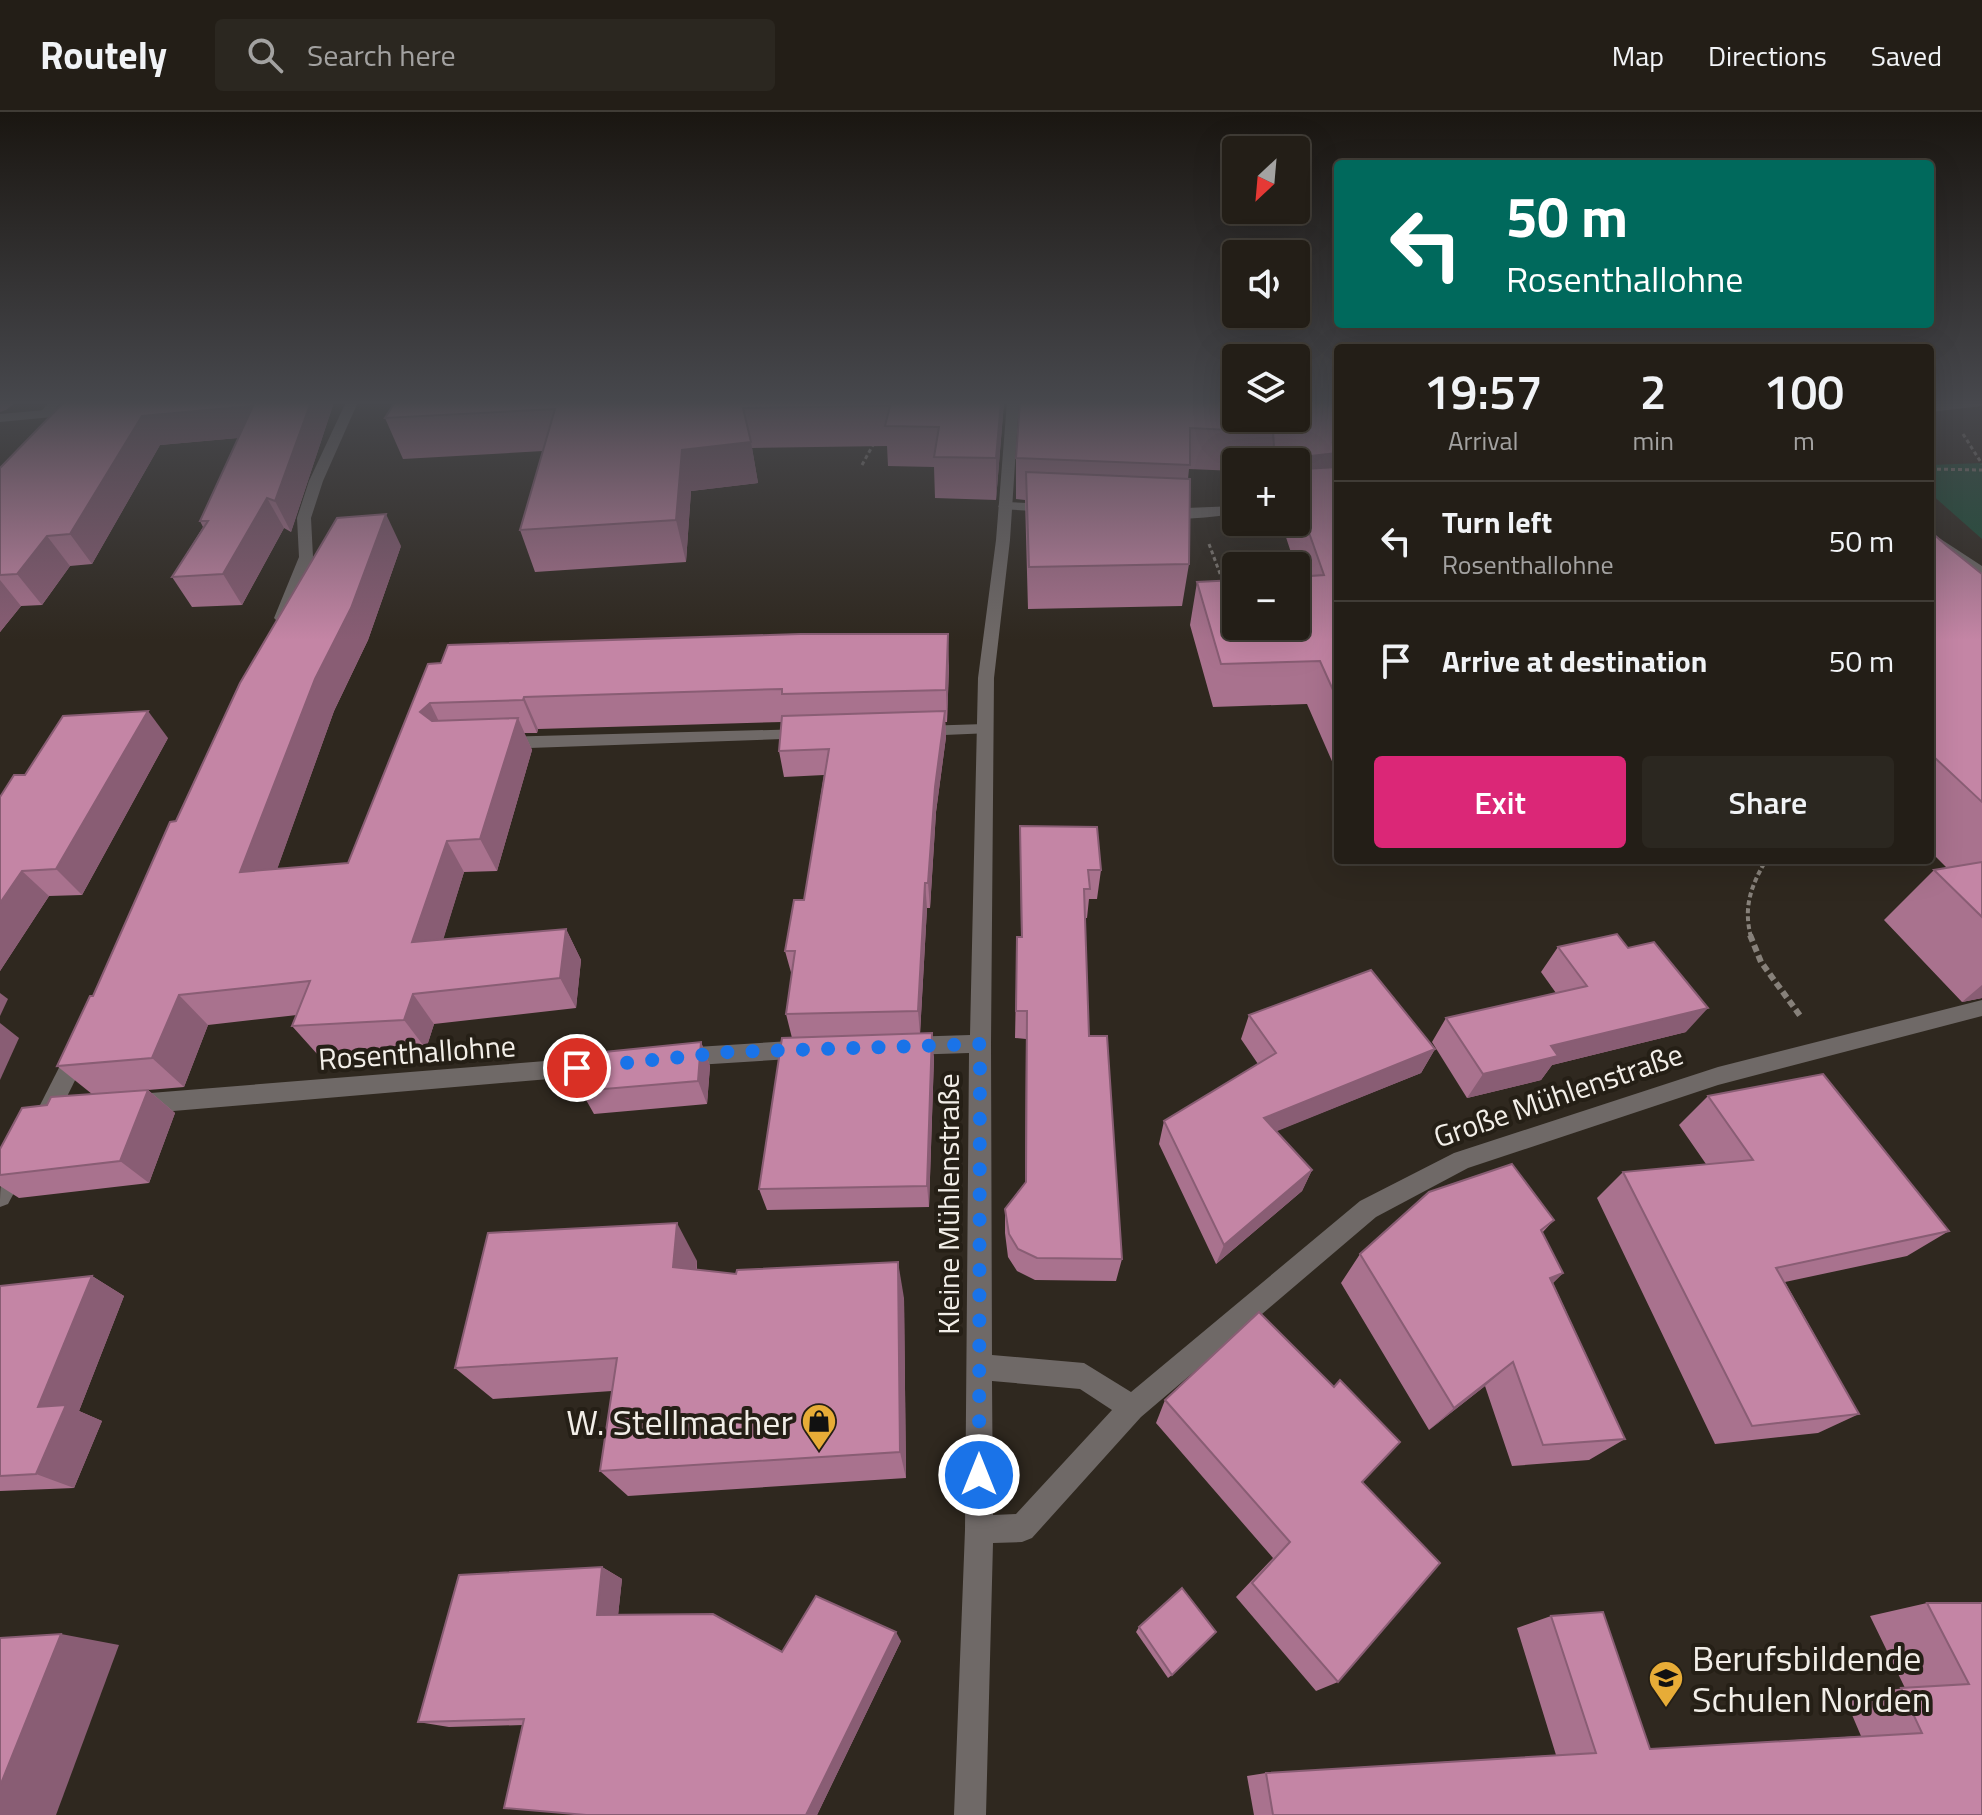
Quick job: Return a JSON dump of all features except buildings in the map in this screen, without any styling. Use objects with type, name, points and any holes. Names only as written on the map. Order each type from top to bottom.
[{"type":"street","points":[[272,641],[306,557],[304,518],[316,481]]},
{"type":"street","name":"Kleine Mühlenstraße","points":[[970,1815],[979,1530],[980,1044],[986,678],[1007,481]]},
{"type":"street","points":[[1005,506],[1068,509]]},
{"type":"street","points":[[1147,512],[1195,514],[1222,511]]},
{"type":"street","points":[[1934,539],[1982,573]]},
{"type":"street","points":[[906,731],[985,729]]},
{"type":"street","points":[[479,743],[827,734]]},
{"type":"street","name":"Große Mühlenstraße","points":[[979,1530],[1022,1528],[1132,1408],[1368,1209],[1462,1160],[1718,1076],[1982,1008]]},
{"type":"street","points":[[0,1196],[50,1110],[84,1039]]},
{"type":"street","points":[[886,1047],[980,1044]]},
{"type":"street","points":[[653,1060],[729,1052],[823,1049]]},
{"type":"street","name":"Rosenthallohne","points":[[112,1106],[622,1063]]},
{"type":"street","points":[[50,1110],[81,1108]]},
{"type":"street","points":[[979,1367],[1084,1376],[1132,1408]]},
{"type":"path","points":[[1195,514],[1222,576]]},
{"type":"path","points":[[1763,864],[1755,876],[1745,929],[1767,975],[1825,1047]]},
{"type":"green space","points":[[1934,481],[1982,481],[1982,539],[1934,497]]},
{"type":"place","name":"W. Stellmacher","points":[[819,1452]]},
{"type":"place","name":"Berufsbildende Schulen Norden","points":[[1666,1709]]},
{"type":"route","points":[[577,1068],[729,1052],[980,1044],[979,1475]]}]
